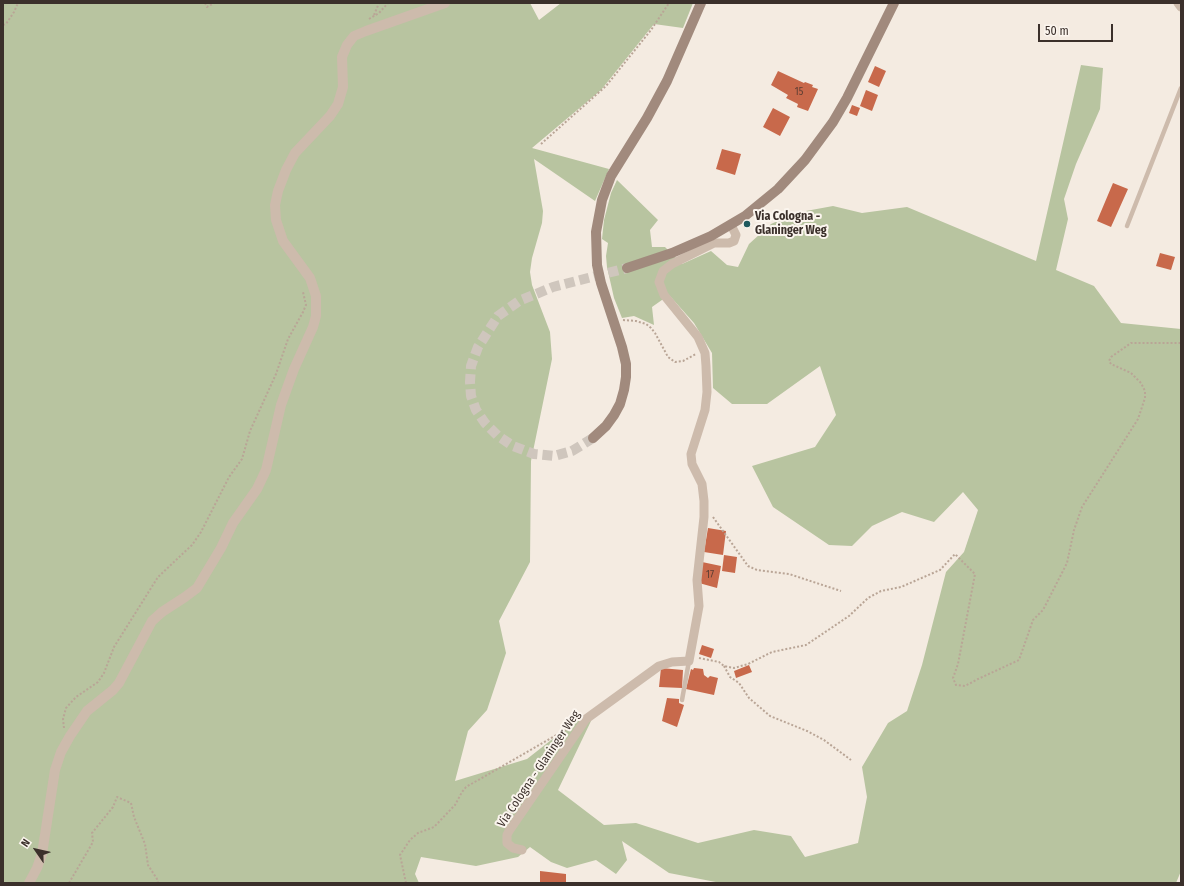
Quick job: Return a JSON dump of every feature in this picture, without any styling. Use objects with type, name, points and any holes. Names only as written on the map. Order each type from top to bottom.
[{"type":"main road","points":[[593,438],[606,426],[620,404],[626,376],[626,364],[622,347],[597,265],[596,232],[602,200],[611,176],[647,118],[667,81],[702,3]]},
{"type":"main road","points":[[627,268],[690,246],[731,225],[763,203],[778,189],[805,160],[819,142],[848,98],[894,3]]},
{"type":"street","points":[[29,883],[42,854],[54,770],[61,752],[70,736],[87,711],[119,684],[152,621],[162,612],[185,598],[197,588],[220,548],[232,523],[247,504],[262,480],[269,461],[275,427],[281,405],[294,369],[313,327],[316,316],[316,296],[310,278],[283,242],[276,220],[275,205],[281,180],[295,153],[330,116],[338,104],[343,87],[342,58],[347,45],[354,36],[366,30],[445,3]]},
{"type":"street","points":[[1178,3],[1181,7]]},
{"type":"street","points":[[689,661],[699,606],[697,580],[704,501],[702,484],[692,464],[691,454],[707,401],[705,353],[693,330],[664,296],[659,282],[660,277],[667,267],[710,245],[718,242],[729,243],[734,241],[736,235],[731,225]]},
{"type":"street","name":"Via Cologna - Glaninger Weg","points":[[522,850],[513,848],[507,843],[507,835],[586,718],[659,666],[672,662],[689,661]]},
{"type":"lane","points":[[1127,226],[1181,88]]},
{"type":"lane","points":[[682,700],[689,661]]},
{"type":"path","points":[[3,25],[6,24],[18,3]]},
{"type":"path","points":[[205,3],[207,7],[214,3]]},
{"type":"path","points":[[373,15],[379,3]]},
{"type":"path","points":[[541,144],[606,86],[651,30],[669,3]]},
{"type":"path","points":[[70,736],[64,730],[63,724],[66,708],[76,697],[98,682],[104,674],[114,647],[158,578],[192,545],[201,532],[203,525],[229,477],[242,459],[250,431],[276,374],[288,339],[306,305],[303,291]]},
{"type":"path","points":[[629,319],[646,324],[651,328],[656,333],[668,357],[675,362],[683,361],[699,353],[705,353]]},
{"type":"path","points":[[724,666],[734,668],[748,664],[772,652],[806,645],[848,616],[868,598],[881,591],[901,587],[940,570],[955,554],[975,574],[959,657],[953,678],[956,686],[965,686],[1019,660],[1033,620],[1043,610],[1067,563],[1074,530],[1082,507],[1138,419],[1145,398],[1145,391],[1141,383],[1131,373],[1112,364],[1109,360],[1131,343],[1181,343]]},
{"type":"path","points":[[704,501],[712,516],[748,566],[757,570],[789,574],[841,591]]},
{"type":"path","points":[[689,661],[699,658],[719,662],[724,666],[730,677],[739,683],[749,698],[770,716],[807,730],[824,740],[851,760]]},
{"type":"path","points":[[406,883],[400,855],[410,840],[418,834],[434,827],[456,805],[466,787],[567,729]]},
{"type":"path","points":[[69,883],[93,842],[92,833],[113,807],[117,797],[131,803],[134,817],[145,844],[148,865],[158,883]]},
{"type":"green space","points":[[3,3],[530,3],[539,20],[561,3],[693,3],[683,28],[654,24],[601,90],[532,148],[609,169],[595,201],[534,159],[543,211],[542,223],[532,258],[530,272],[532,285],[550,332],[552,359],[531,461],[530,562],[499,621],[506,653],[487,710],[468,731],[455,781],[527,759],[583,715],[591,721],[558,790],[604,825],[636,823],[698,843],[754,830],[791,836],[805,857],[858,843],[867,797],[862,767],[888,723],[907,711],[922,665],[946,572],[964,552],[978,510],[963,492],[934,522],[902,512],[872,526],[852,546],[829,545],[773,507],[752,466],[815,447],[836,415],[820,366],[767,404],[732,404],[713,388],[712,353],[694,323],[669,295],[652,307],[654,325],[634,316],[622,318],[614,298],[607,267],[606,256],[608,243],[602,239],[604,220],[611,193],[617,180],[658,220],[650,230],[652,247],[665,247],[682,264],[711,251],[727,265],[738,267],[749,244],[771,224],[795,213],[833,206],[862,213],[907,207],[1036,261],[1081,65],[1103,68],[1100,109],[1076,164],[1064,199],[1068,219],[1056,270],[1094,286],[1121,323],[1181,329],[1181,871],[1176,883],[721,883],[669,873],[622,841],[627,860],[616,874],[596,860],[567,868],[551,862],[530,847],[518,857],[476,866],[421,857],[415,874],[419,883],[3,883]]},
{"type":"building","points":[[875,66],[886,71],[879,87],[868,82]]},
{"type":"building","points":[[778,71],[804,83],[813,85],[812,87],[818,89],[808,111],[797,107],[798,104],[786,98],[788,95],[771,85]]},
{"type":"building","points":[[866,90],[878,95],[872,111],[860,106]]},
{"type":"building","points":[[852,105],[860,108],[857,116],[849,113]]},
{"type":"building","points":[[773,108],[790,117],[780,136],[763,127]]},
{"type":"building","points":[[722,149],[741,154],[735,175],[716,169]]},
{"type":"building","points":[[1113,183],[1128,189],[1111,227],[1097,221]]},
{"type":"building","points":[[1160,253],[1175,257],[1171,270],[1156,266]]},
{"type":"building","points":[[708,528],[726,531],[723,555],[704,552]]},
{"type":"building","points":[[724,555],[737,557],[735,573],[722,571]]},
{"type":"building","points":[[702,562],[721,566],[717,588],[699,583]]},
{"type":"building","points":[[702,645],[714,649],[711,658],[699,654]]},
{"type":"building","points":[[749,665],[752,672],[736,678],[734,671]]},
{"type":"building","points":[[661,668],[683,670],[682,688],[659,687]]},
{"type":"building","points":[[694,668],[703,669],[704,675],[708,678],[710,676],[718,678],[714,695],[686,689],[691,669],[693,670]]},
{"type":"building","points":[[667,698],[679,699],[679,703],[684,705],[677,727],[662,721]]},
{"type":"building","points":[[540,871],[566,874],[566,883],[540,883]]},
{"type":"tunnel","points":[[593,438],[572,451],[554,456],[534,454],[513,446],[498,436],[485,423],[476,410],[471,396],[471,366],[478,347],[498,316],[519,301],[553,287],[627,268]]},
{"type":"place","name":"Via Cologna - Glaninger Weg","points":[[747,224]]}]
